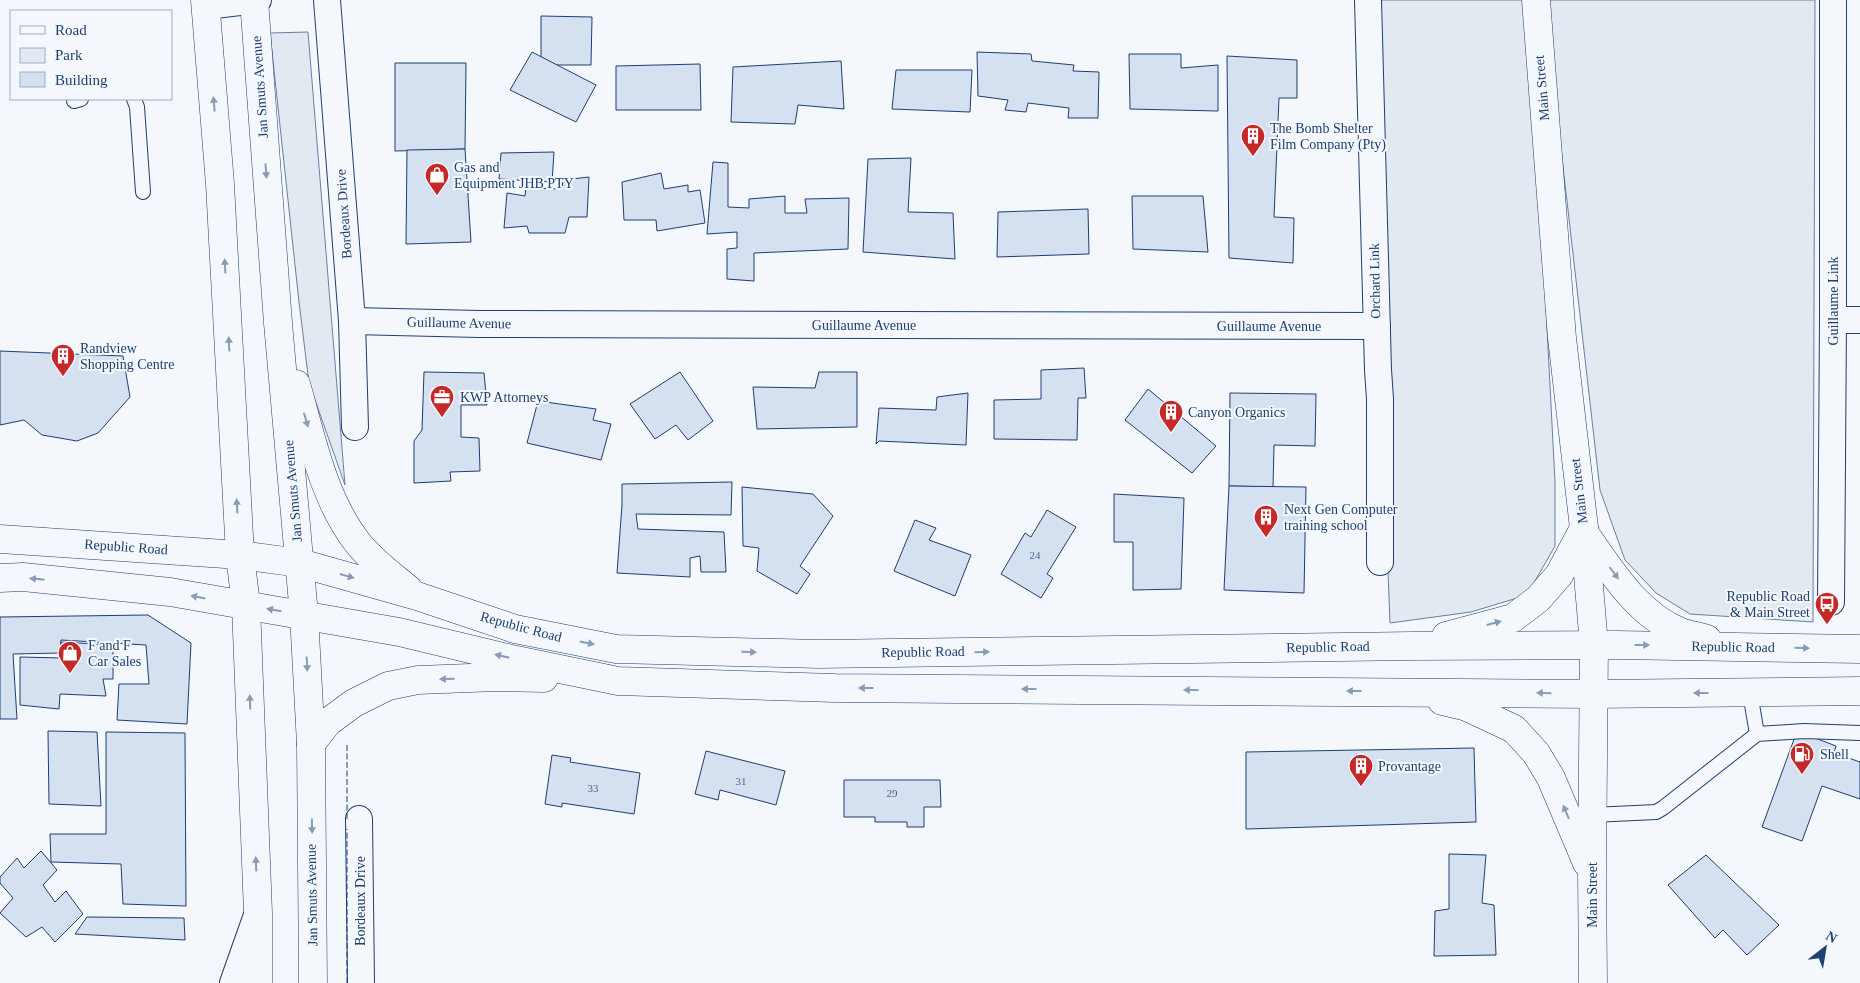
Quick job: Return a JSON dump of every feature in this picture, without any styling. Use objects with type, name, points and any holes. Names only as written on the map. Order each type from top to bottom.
[{"type":"main road","name":"Jan Smuts Avenue","points":[[255,0],[278,323],[304,615],[311,744],[313,983]]},
{"type":"main road","name":"Main Street","points":[[1536,0],[1562,338],[1584,531],[1594,645],[1593,983]]},
{"type":"main road","points":[[206,3],[221,193],[240,555],[246,606],[258,913],[258,983]]},
{"type":"main road","points":[[278,323],[331,498],[356,541],[378,564],[417,596]]},
{"type":"main road","points":[[1413,646],[1513,618],[1538,599],[1559,575],[1584,531],[1628,592],[1656,617],[1680,632],[1736,646]]},
{"type":"main road","name":"Republic Road","points":[[0,539],[240,555],[300,563],[417,596],[515,629],[616,649],[819,654],[1594,645],[1860,649]]},
{"type":"main road","points":[[0,578],[23,577],[170,592],[399,632],[516,660],[618,681]]},
{"type":"main road","points":[[311,744],[328,722],[354,703],[388,686],[418,680],[496,677],[836,688],[1593,694],[1860,691]]},
{"type":"main road","points":[[1402,692],[1467,706],[1514,729],[1536,754],[1552,778],[1592,874]]},
{"type":"street","points":[[206,3],[255,0]]},
{"type":"street","name":"Bordeaux Drive","points":[[327,0],[352,321],[356,428]]},
{"type":"street","name":"Orchard Link","points":[[1368,0],[1380,399],[1380,562]]},
{"type":"street","name":"Guillaume Link","points":[[1831,602],[1833,0]]},
{"type":"street","points":[[1833,320],[1860,320]]},
{"type":"street","name":"Guillaume Avenue","points":[[352,321],[479,324],[1377,326]]},
{"type":"street","name":"Bordeaux Drive","points":[[359,819],[361,983]]},
{"type":"street","points":[[233,983],[258,913]]},
{"type":"lane","points":[[134,100],[137,107],[143,192]]},
{"type":"lane","points":[[1750,693],[1757,734]]},
{"type":"lane","points":[[1592,815],[1656,812],[1757,734],[1804,731],[1860,733]]},
{"type":"green space","points":[[1366,0],[1530,0],[1555,482],[1555,546],[1527,595],[1471,612],[1390,623]]},
{"type":"green space","points":[[1544,0],[1815,0],[1813,622],[1690,614],[1656,593],[1625,560],[1600,490]]},
{"type":"green space","points":[[308,32],[345,485],[309,383],[270,33]]},
{"type":"building","points":[[541,16],[592,17],[591,65],[556,65],[541,57]]},
{"type":"building","points":[[532,52],[596,85],[576,122],[510,90]]},
{"type":"building","points":[[977,52],[1031,54],[1032,61],[1074,65],[1073,71],[1099,72],[1098,118],[1068,118],[1069,108],[1028,103],[1026,112],[1005,110],[1008,100],[978,96]]},
{"type":"building","points":[[1129,54],[1181,54],[1181,68],[1218,65],[1218,111],[1130,109]]},
{"type":"building","name":"The Bomb Shelter Film Company (Pty)","points":[[1227,56],[1297,60],[1297,98],[1279,98],[1274,217],[1294,218],[1293,263],[1229,258]]},
{"type":"building","points":[[841,61],[844,109],[798,105],[795,124],[731,122],[733,67]]},
{"type":"building","points":[[395,63],[466,63],[465,149],[395,151]]},
{"type":"building","points":[[700,64],[701,110],[616,110],[616,66]]},
{"type":"building","points":[[896,70],[972,70],[970,112],[892,109]]},
{"type":"building","name":"Gas and Equipment JHB PTY","points":[[465,149],[471,242],[406,244],[407,150]]},
{"type":"building","points":[[554,152],[552,182],[499,179],[501,153]]},
{"type":"building","points":[[911,158],[908,212],[953,213],[955,259],[863,252],[868,159]]},
{"type":"building","points":[[713,162],[728,163],[728,207],[749,208],[749,199],[785,196],[785,213],[807,213],[805,199],[849,198],[848,249],[754,253],[754,281],[727,279],[727,249],[737,248],[737,232],[707,234]]},
{"type":"building","points":[[661,173],[664,189],[688,185],[688,192],[700,190],[705,223],[657,231],[656,220],[624,220],[622,182]]},
{"type":"building","points":[[589,177],[587,217],[569,217],[565,233],[529,233],[527,226],[504,228],[507,193],[525,196],[526,188],[562,189],[563,180]]},
{"type":"building","points":[[1132,196],[1203,196],[1208,252],[1133,249]]},
{"type":"building","points":[[1088,209],[1089,254],[997,257],[998,212]]},
{"type":"building","name":"Randview Shopping Centre","points":[[0,351],[123,356],[130,397],[98,433],[77,441],[42,435],[24,420],[0,425]]},
{"type":"building","points":[[1084,368],[1086,398],[1078,398],[1077,440],[994,439],[994,400],[1041,399],[1041,370]]},
{"type":"building","name":"KWP Attorneys","points":[[424,372],[484,373],[487,405],[461,405],[461,437],[479,438],[480,471],[450,472],[451,481],[414,483],[414,441],[422,430]]},
{"type":"building","points":[[680,372],[713,421],[688,440],[676,425],[655,439],[630,404]]},
{"type":"building","points":[[819,372],[857,372],[857,427],[757,429],[753,387],[815,388]]},
{"type":"building","name":"Canyon Organics","points":[[1148,389],[1216,446],[1192,473],[1125,420]]},
{"type":"building","points":[[968,393],[966,445],[879,441],[876,444],[879,408],[936,410],[937,397]]},
{"type":"building","points":[[1230,393],[1316,394],[1315,446],[1274,445],[1273,487],[1229,486]]},
{"type":"building","points":[[538,401],[596,409],[593,420],[611,424],[601,460],[527,443]]},
{"type":"building","points":[[732,482],[731,515],[636,514],[638,529],[724,532],[726,572],[701,572],[700,556],[690,558],[690,577],[617,573],[622,484]]},
{"type":"building","name":"Next Gen Computer training school","points":[[1229,486],[1306,487],[1304,593],[1224,590]]},
{"type":"building","points":[[742,487],[813,494],[833,516],[800,566],[810,574],[797,594],[757,571],[759,548],[743,546]]},
{"type":"building","points":[[1114,494],[1184,498],[1181,589],[1133,590],[1133,542],[1114,542]]},
{"type":"building","points":[[1047,510],[1076,527],[1047,574],[1053,578],[1041,598],[1001,574],[1025,533],[1031,537]]},
{"type":"building","points":[[915,520],[936,528],[929,540],[971,555],[955,596],[894,571]]},
{"type":"building","points":[[148,615],[191,643],[187,724],[117,720],[119,684],[149,684],[146,645],[61,640],[60,653],[13,654],[17,719],[0,719],[0,617]]},
{"type":"building","points":[[61,642],[113,645],[113,679],[103,679],[106,696],[60,694],[59,709],[20,705],[20,657],[62,658]]},
{"type":"building","points":[[48,731],[97,732],[101,806],[49,804]]},
{"type":"building","points":[[1797,731],[1836,746],[1834,753],[1860,762],[1860,799],[1822,786],[1802,841],[1762,827]]},
{"type":"building","points":[[106,732],[185,733],[186,906],[123,904],[121,864],[51,862],[50,834],[106,834]]},
{"type":"building","name":"Provantage","points":[[1474,748],[1476,822],[1246,829],[1246,752]]},
{"type":"building","points":[[706,751],[785,771],[776,805],[720,790],[718,800],[695,794]]},
{"type":"building","points":[[552,755],[571,758],[570,762],[640,773],[634,814],[562,803],[562,807],[545,804]]},
{"type":"building","points":[[844,780],[940,780],[941,807],[924,807],[924,827],[907,827],[907,822],[875,822],[875,817],[844,817]]},
{"type":"building","points":[[41,851],[57,870],[43,885],[55,902],[66,891],[83,914],[55,942],[42,927],[26,937],[0,913],[13,898],[0,883],[0,877],[17,858],[24,868]]},
{"type":"building","points":[[1449,854],[1486,855],[1482,903],[1494,905],[1496,955],[1434,956],[1435,911],[1449,909]]},
{"type":"building","points":[[1706,855],[1779,925],[1747,955],[1723,930],[1715,938],[1668,885]]},
{"type":"building","points":[[87,917],[184,918],[185,940],[75,934]]},
{"type":"fence","points":[[347,744],[347,819]]},
{"type":"fence","points":[[347,829],[347,983]]},
{"type":"place","name":"The Bomb Shelter Film Company (Pty)","points":[[1253,157]]},
{"type":"place","name":"Gas and Equipment JHB PTY","points":[[437,196]]},
{"type":"place","name":"Randview Shopping Centre","points":[[63,377]]},
{"type":"place","name":"KWP Attorneys","points":[[442,418]]},
{"type":"place","name":"Canyon Organics","points":[[1171,433]]},
{"type":"place","name":"Next Gen Computer training school","points":[[1266,538]]},
{"type":"place","name":"Republic Road & Main Street","points":[[1827,625]]},
{"type":"place","name":"F and F Car Sales","points":[[70,674]]},
{"type":"place","name":"Shell","points":[[1802,775]]},
{"type":"place","name":"Provantage","points":[[1361,787]]}]
